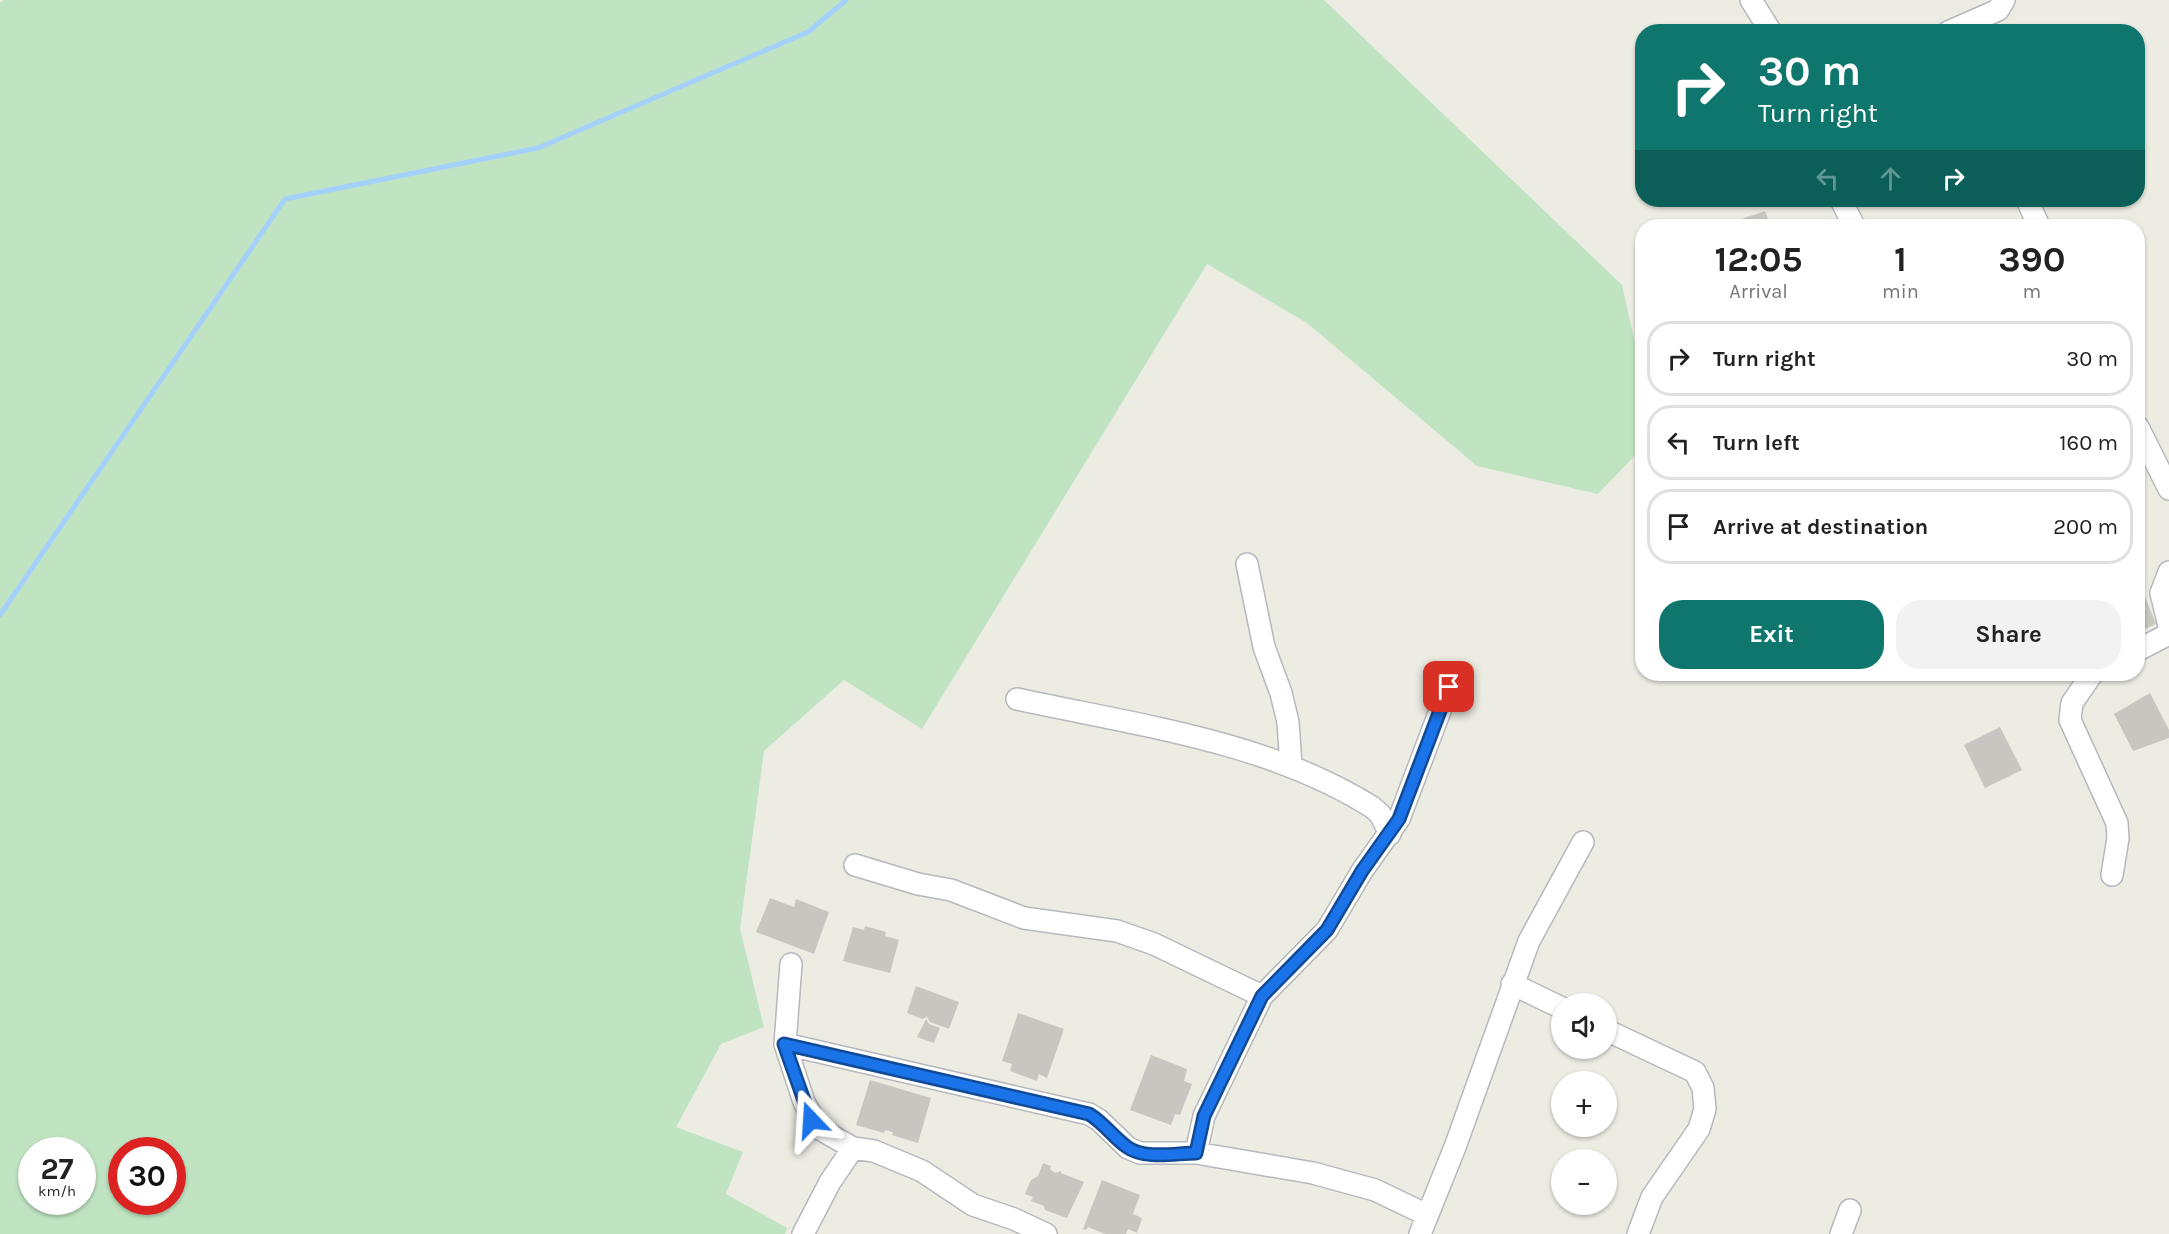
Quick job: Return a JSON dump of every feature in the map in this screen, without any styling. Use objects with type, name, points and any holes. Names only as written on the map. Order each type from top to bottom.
[{"type":"street","points":[[1751,0],[1766,24]]},
{"type":"street","points":[[1987,23],[2004,0]]},
{"type":"street","points":[[2145,441],[2169,489]]},
{"type":"street","points":[[1247,564],[1264,647],[1281,693],[1288,722],[1291,765]]},
{"type":"street","points":[[2169,572],[2161,593],[2169,626]]},
{"type":"street","points":[[2145,646],[2169,634]]},
{"type":"street","points":[[2087,681],[2072,703],[2070,720],[2117,823],[2118,838],[2112,875]]},
{"type":"street","points":[[1196,1153],[1204,1116],[1262,996],[1327,930],[1362,871],[1405,808],[1449,687]]},
{"type":"street","points":[[1017,699],[1195,738],[1291,765],[1372,807],[1380,814],[1389,834]]},
{"type":"street","points":[[784,1044],[1089,1114],[1099,1120],[1128,1148],[1140,1153],[1196,1153],[1346,1182],[1375,1190],[1424,1225],[1455,1148],[1529,941],[1583,842]]},
{"type":"street","points":[[855,865],[918,884],[951,890],[1024,918],[1117,931],[1154,944],[1262,996]]},
{"type":"street","points":[[791,964],[784,1044],[811,1120],[818,1128],[853,1148],[874,1151],[922,1171],[972,1205],[1014,1219],[1046,1234]]},
{"type":"street","points":[[1512,984],[1551,1003]]},
{"type":"street","points":[[1617,1035],[1695,1072],[1703,1088],[1705,1109],[1699,1129],[1652,1197],[1638,1234]]},
{"type":"street","points":[[803,1234],[830,1182],[853,1148]]},
{"type":"street","points":[[1841,1234],[1850,1210]]},
{"type":"green space","points":[[4,0],[1324,0],[1622,285],[1635,342],[1635,455],[1598,494],[1477,466],[1307,323],[1207,264],[922,729],[844,680],[764,751],[740,929],[764,1027],[721,1044],[676,1127],[743,1152],[726,1194],[787,1228],[785,1234],[0,1234],[0,3]]},
{"type":"building","points":[[1765,211],[1768,219],[1741,219]]},
{"type":"building","points":[[2145,597],[2156,624],[2145,629]]},
{"type":"building","points":[[2150,693],[2169,730],[2169,738],[2133,751],[2114,714]]},
{"type":"building","points":[[2000,727],[2022,770],[1985,788],[1964,745]]},
{"type":"building","points":[[770,898],[794,907],[796,899],[829,912],[814,954],[756,932]]},
{"type":"building","points":[[865,926],[886,932],[885,936],[899,940],[890,973],[843,961],[853,927],[864,930]]},
{"type":"building","points":[[916,986],[959,1002],[949,1029],[930,1022],[927,1017],[922,1019],[907,1013]]},
{"type":"building","points":[[1018,1013],[1064,1029],[1047,1078],[1039,1074],[1037,1081],[1010,1071],[1012,1064],[1002,1061]]},
{"type":"building","points":[[926,1019],[929,1024],[940,1028],[934,1043],[917,1037]]},
{"type":"building","points":[[1151,1055],[1187,1069],[1184,1081],[1192,1084],[1180,1115],[1175,1114],[1171,1125],[1130,1110]]},
{"type":"building","points":[[870,1080],[931,1098],[918,1143],[892,1135],[893,1132],[885,1130],[884,1133],[856,1125]]},
{"type":"building","points":[[1043,1163],[1051,1166],[1050,1169],[1055,1173],[1061,1171],[1061,1173],[1084,1182],[1067,1218],[1045,1210],[1044,1206],[1031,1201],[1033,1197],[1025,1194],[1031,1180],[1038,1176]]},
{"type":"building","points":[[1102,1180],[1140,1195],[1133,1214],[1142,1218],[1137,1233],[1128,1229],[1126,1234],[1105,1234],[1088,1227],[1086,1230],[1083,1229]]},
{"type":"waterway","points":[[0,615],[285,199],[538,148],[808,32],[846,0]]},
{"type":"route","points":[[811,1120],[784,1044],[1089,1114],[1099,1120],[1128,1148],[1140,1153],[1196,1153],[1204,1116],[1262,996],[1312,948],[1327,930],[1362,871],[1405,808],[1449,687]]}]
